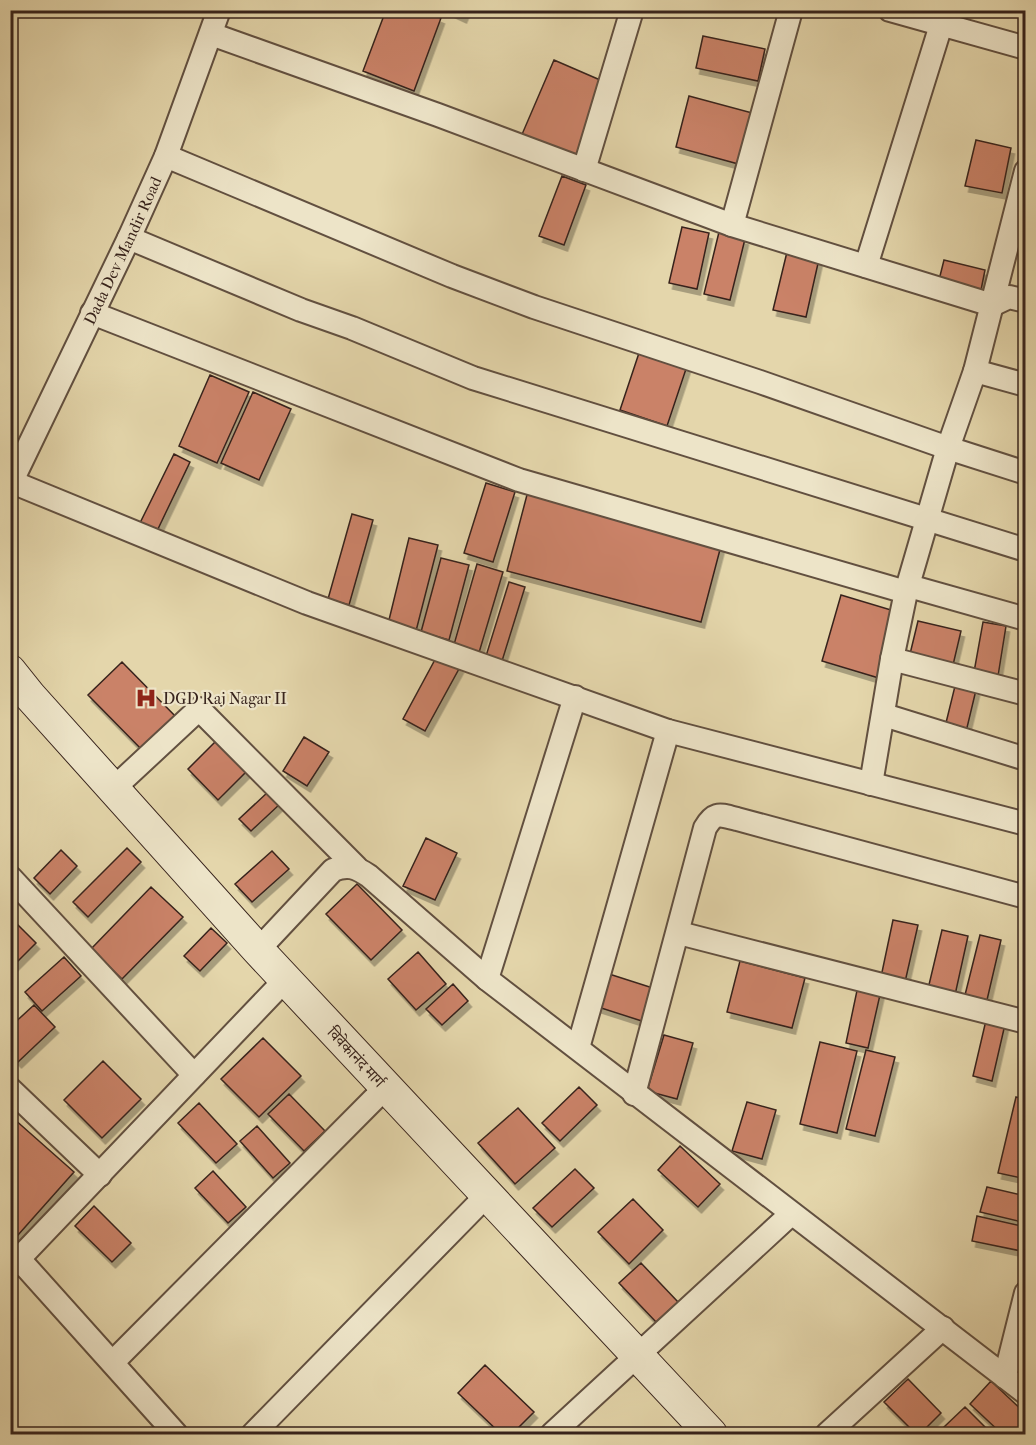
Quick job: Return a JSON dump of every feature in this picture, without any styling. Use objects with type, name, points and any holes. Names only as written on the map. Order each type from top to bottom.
[{"type":"street","name":"Dada Dev Mandir Road","points":[[11,484],[166,156],[219,10]]},
{"type":"street","points":[[584,170],[632,10]]},
{"type":"street","points":[[732,225],[791,10]]},
{"type":"street","points":[[890,10],[1026,48]]},
{"type":"street","points":[[866,266],[941,24]]},
{"type":"street","points":[[211,34],[732,225],[992,304],[1009,297],[1026,300]]},
{"type":"street","points":[[166,156],[452,276],[534,307],[1026,473]]},
{"type":"street","points":[[871,784],[892,659],[908,589],[948,448],[975,371],[1026,171]]},
{"type":"street","points":[[129,238],[301,310],[352,328],[473,378],[1026,550]]},
{"type":"street","points":[[92,313],[519,480],[908,589],[1026,619]]},
{"type":"street","points":[[975,371],[1026,385]]},
{"type":"street","points":[[11,484],[308,603],[668,731],[1026,824]]},
{"type":"street","points":[[892,659],[1026,694]]},
{"type":"street","name":"विवेकानंद मार्ग","points":[[10,671],[285,980],[711,1434]]},
{"type":"street","points":[[487,979],[575,697]]},
{"type":"street","points":[[113,789],[199,710],[356,867],[487,979],[1026,1393]]},
{"type":"street","points":[[884,715],[1026,759]]},
{"type":"street","points":[[579,1048],[668,731]]},
{"type":"street","points":[[634,1094],[679,933],[705,828],[711,818],[720,814],[1026,897]]},
{"type":"street","points":[[258,950],[333,870],[342,866],[356,867]]},
{"type":"street","points":[[10,877],[194,1075]]},
{"type":"street","points":[[679,933],[1026,1022]]},
{"type":"street","points":[[176,1434],[113,1362],[15,1264],[285,980]]},
{"type":"street","points":[[113,1362],[385,1088]]},
{"type":"street","points":[[10,1089],[100,1175]]},
{"type":"street","points":[[252,1434],[487,1195]]},
{"type":"street","points":[[552,1434],[791,1214]]},
{"type":"street","points":[[1005,1377],[1026,1293]]},
{"type":"street","points":[[827,1434],[944,1328]]},
{"type":"building","points":[[386,10],[421,10],[441,18],[414,91],[363,71]]},
{"type":"building","points":[[448,10],[466,10],[463,17]]},
{"type":"building","points":[[703,36],[765,49],[758,81],[696,68]]},
{"type":"building","points":[[554,60],[607,83],[574,162],[520,139]]},
{"type":"building","points":[[689,96],[756,114],[742,165],[676,147]]},
{"type":"building","points":[[976,140],[1011,148],[1002,193],[965,186]]},
{"type":"building","points":[[562,176],[586,185],[564,245],[539,236]]},
{"type":"building","points":[[682,227],[709,233],[697,289],[669,283]]},
{"type":"building","points":[[719,232],[745,239],[730,300],[704,294]]},
{"type":"building","points":[[787,252],[819,259],[806,317],[773,310]]},
{"type":"building","points":[[944,260],[985,270],[981,290],[939,280]]},
{"type":"building","points":[[640,350],[687,366],[667,426],[620,410]]},
{"type":"building","points":[[210,375],[249,392],[217,463],[179,446]]},
{"type":"building","points":[[253,392],[291,409],[259,480],[221,463]]},
{"type":"building","points":[[174,454],[190,462],[157,531],[140,523]]},
{"type":"building","points":[[486,483],[515,492],[493,562],[464,553]]},
{"type":"building","points":[[528,491],[722,542],[701,622],[507,571]]},
{"type":"building","points":[[352,514],[373,520],[349,605],[328,599]]},
{"type":"building","points":[[409,538],[438,545],[416,631],[388,624]]},
{"type":"building","points":[[441,558],[469,565],[449,640],[421,632]]},
{"type":"building","points":[[477,564],[503,572],[478,656],[453,648]]},
{"type":"building","points":[[509,582],[525,587],[502,661],[486,656]]},
{"type":"building","points":[[841,595],[901,613],[882,679],[822,661]]},
{"type":"building","points":[[918,621],[961,631],[953,665],[910,654]]},
{"type":"building","points":[[983,622],[1006,626],[998,676],[974,672]]},
{"type":"building","points":[[437,656],[460,667],[425,731],[403,719]]},
{"type":"building","points":[[122,662],[180,721],[146,754],[88,695]]},
{"type":"building","points":[[955,686],[976,690],[965,736],[944,731]]},
{"type":"building","points":[[304,737],[329,752],[307,786],[283,771]]},
{"type":"building","points":[[217,740],[247,771],[218,800],[188,769]]},
{"type":"building","points":[[269,791],[280,804],[251,831],[239,819]]},
{"type":"building","points":[[426,838],[457,853],[435,900],[403,886]]},
{"type":"building","points":[[127,848],[141,862],[88,917],[73,902]]},
{"type":"building","points":[[61,850],[77,866],[50,894],[34,878]]},
{"type":"building","points":[[272,851],[289,869],[252,902],[235,884]]},
{"type":"building","points":[[357,884],[402,930],[371,960],[326,914]]},
{"type":"building","points":[[151,887],[183,917],[122,979],[91,949]]},
{"type":"building","points":[[893,920],[918,925],[905,982],[881,977]]},
{"type":"building","points":[[18,925],[36,943],[10,969],[10,932]]},
{"type":"building","points":[[211,928],[227,943],[200,971],[184,956]]},
{"type":"building","points":[[942,930],[968,936],[955,995],[928,989]]},
{"type":"building","points":[[980,935],[1001,940],[987,1000],[965,995]]},
{"type":"building","points":[[418,952],[446,984],[416,1010],[388,979]]},
{"type":"building","points":[[64,957],[81,976],[42,1011],[25,992]]},
{"type":"building","points":[[740,961],[805,978],[792,1028],[727,1012]]},
{"type":"building","points":[[606,973],[659,990],[648,1023],[595,1006]]},
{"type":"building","points":[[859,981],[882,986],[868,1048],[846,1043]]},
{"type":"building","points":[[453,984],[468,1001],[442,1025],[426,1009]]},
{"type":"building","points":[[34,1005],[55,1027],[18,1062],[10,1054],[10,1027]]},
{"type":"building","points":[[987,1016],[1006,1020],[992,1081],[973,1076]]},
{"type":"building","points":[[664,1035],[693,1043],[677,1099],[647,1091]]},
{"type":"building","points":[[263,1038],[301,1076],[259,1117],[221,1079]]},
{"type":"building","points":[[820,1042],[857,1051],[837,1133],[800,1124]]},
{"type":"building","points":[[866,1050],[895,1057],[875,1136],[846,1129]]},
{"type":"building","points":[[103,1061],[141,1099],[102,1138],[64,1100]]},
{"type":"building","points":[[579,1087],[597,1105],[560,1141],[542,1123]]},
{"type":"building","points":[[289,1094],[325,1131],[304,1151],[268,1114]]},
{"type":"building","points":[[1016,1097],[1026,1099],[1026,1179],[998,1173]]},
{"type":"building","points":[[747,1102],[776,1110],[762,1159],[732,1151]]},
{"type":"building","points":[[199,1103],[237,1144],[216,1163],[178,1123]]},
{"type":"building","points":[[518,1108],[555,1148],[515,1184],[478,1143]]},
{"type":"building","points":[[13,1118],[74,1172],[10,1244],[10,1121]]},
{"type":"building","points":[[257,1126],[290,1163],[273,1178],[240,1141]]},
{"type":"building","points":[[680,1146],[720,1184],[698,1207],[658,1170]]},
{"type":"building","points":[[575,1169],[594,1188],[552,1227],[533,1208]]},
{"type":"building","points":[[213,1171],[246,1207],[228,1223],[195,1188]]},
{"type":"building","points":[[987,1187],[1026,1196],[1026,1223],[980,1212]]},
{"type":"building","points":[[633,1199],[663,1230],[629,1264],[598,1232]]},
{"type":"building","points":[[94,1206],[131,1243],[112,1262],[75,1226]]},
{"type":"building","points":[[977,1216],[1026,1227],[1026,1252],[972,1241]]},
{"type":"building","points":[[641,1263],[678,1302],[656,1322],[619,1283]]},
{"type":"building","points":[[1026,1330],[1026,1368],[1013,1364]]},
{"type":"building","points":[[485,1365],[534,1412],[512,1434],[501,1434],[458,1393]]},
{"type":"building","points":[[908,1379],[941,1413],[920,1434],[916,1434],[884,1402]]},
{"type":"building","points":[[991,1381],[1026,1414],[1026,1419],[1011,1434],[1002,1434],[970,1404]]},
{"type":"building","points":[[965,1407],[992,1434],[951,1434],[944,1427]]},
{"type":"place","name":"DGD Raj Nagar II","points":[[146,698]]}]
